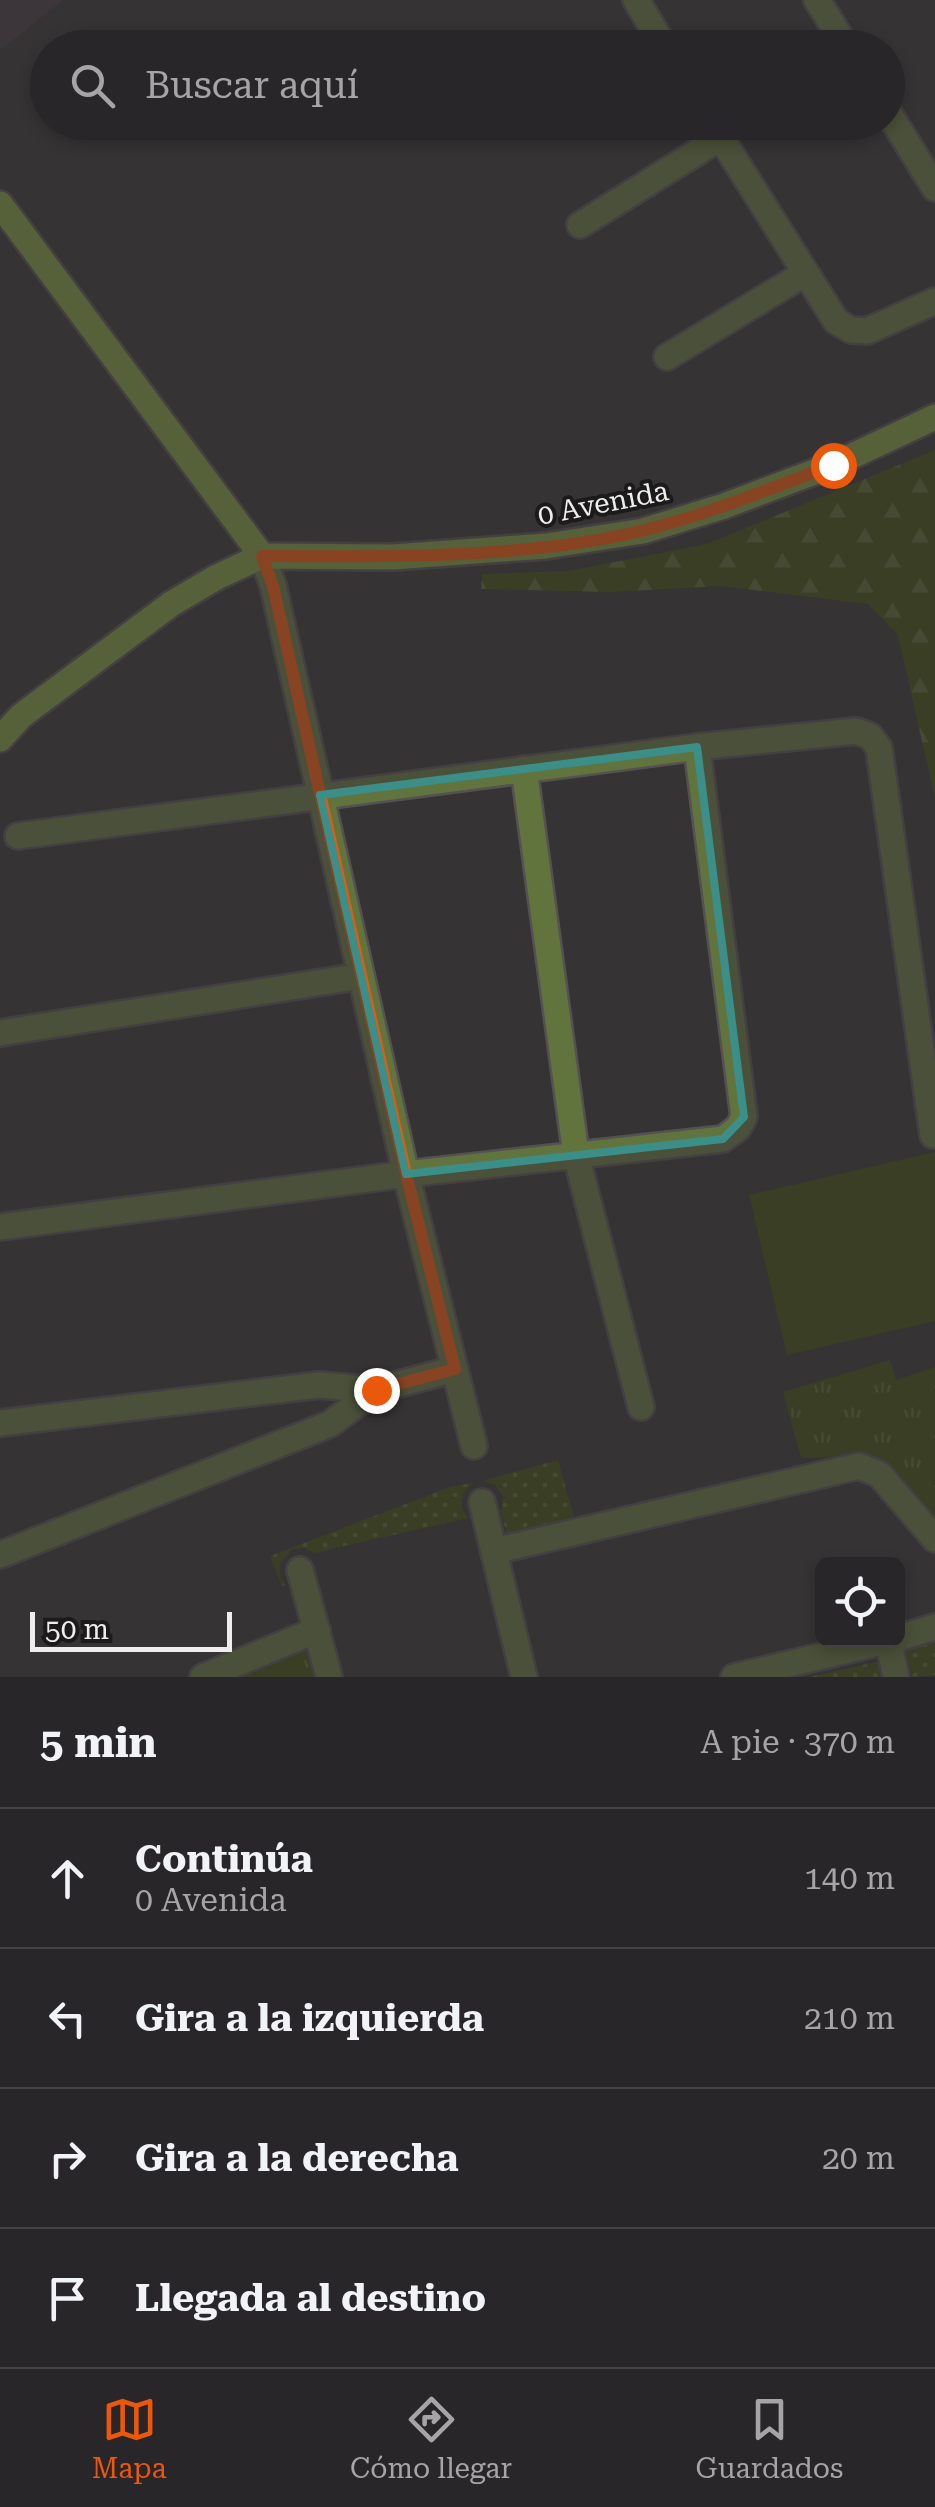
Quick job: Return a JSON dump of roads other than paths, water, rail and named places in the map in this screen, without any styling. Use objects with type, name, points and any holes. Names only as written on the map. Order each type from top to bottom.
[{"type":"main road","points":[[0,204],[262,556],[217,576],[171,604],[20,716],[0,739]]},
{"type":"main road","name":"0 Avenida","points":[[262,556],[431,554],[546,546],[643,531],[833,465],[935,418]]},
{"type":"street","points":[[636,0],[654,30]]},
{"type":"street","points":[[817,0],[836,30]]},
{"type":"street","points":[[905,139],[935,188]]},
{"type":"street","points":[[580,226],[701,140]]},
{"type":"street","points":[[721,140],[836,321],[851,330],[867,331],[935,301]]},
{"type":"street","points":[[667,357],[804,274]]},
{"type":"street","points":[[262,556],[273,586],[406,1174],[474,1446]]},
{"type":"street","points":[[18,836],[320,794],[856,731],[879,748],[929,1043],[933,1135]]},
{"type":"street","points":[[0,1227],[406,1174],[723,1139],[738,1128],[744,1117],[697,747]]},
{"type":"street","points":[[524,769],[576,1155],[641,1407]]},
{"type":"street","points":[[0,1033],[360,976]]},
{"type":"street","points":[[0,1423],[319,1386],[376,1390],[455,1369]]},
{"type":"street","points":[[0,1554],[330,1424],[376,1390]]},
{"type":"street","points":[[494,1551],[858,1466],[879,1474],[935,1539]]},
{"type":"street","points":[[482,1502],[524,1677]]},
{"type":"street","points":[[300,1570],[329,1677]]},
{"type":"street","points":[[905,1636],[935,1628]]},
{"type":"street","points":[[202,1677],[317,1630]]},
{"type":"street","points":[[734,1677],[859,1647]]},
{"type":"street","points":[[893,1647],[896,1677]]}]
